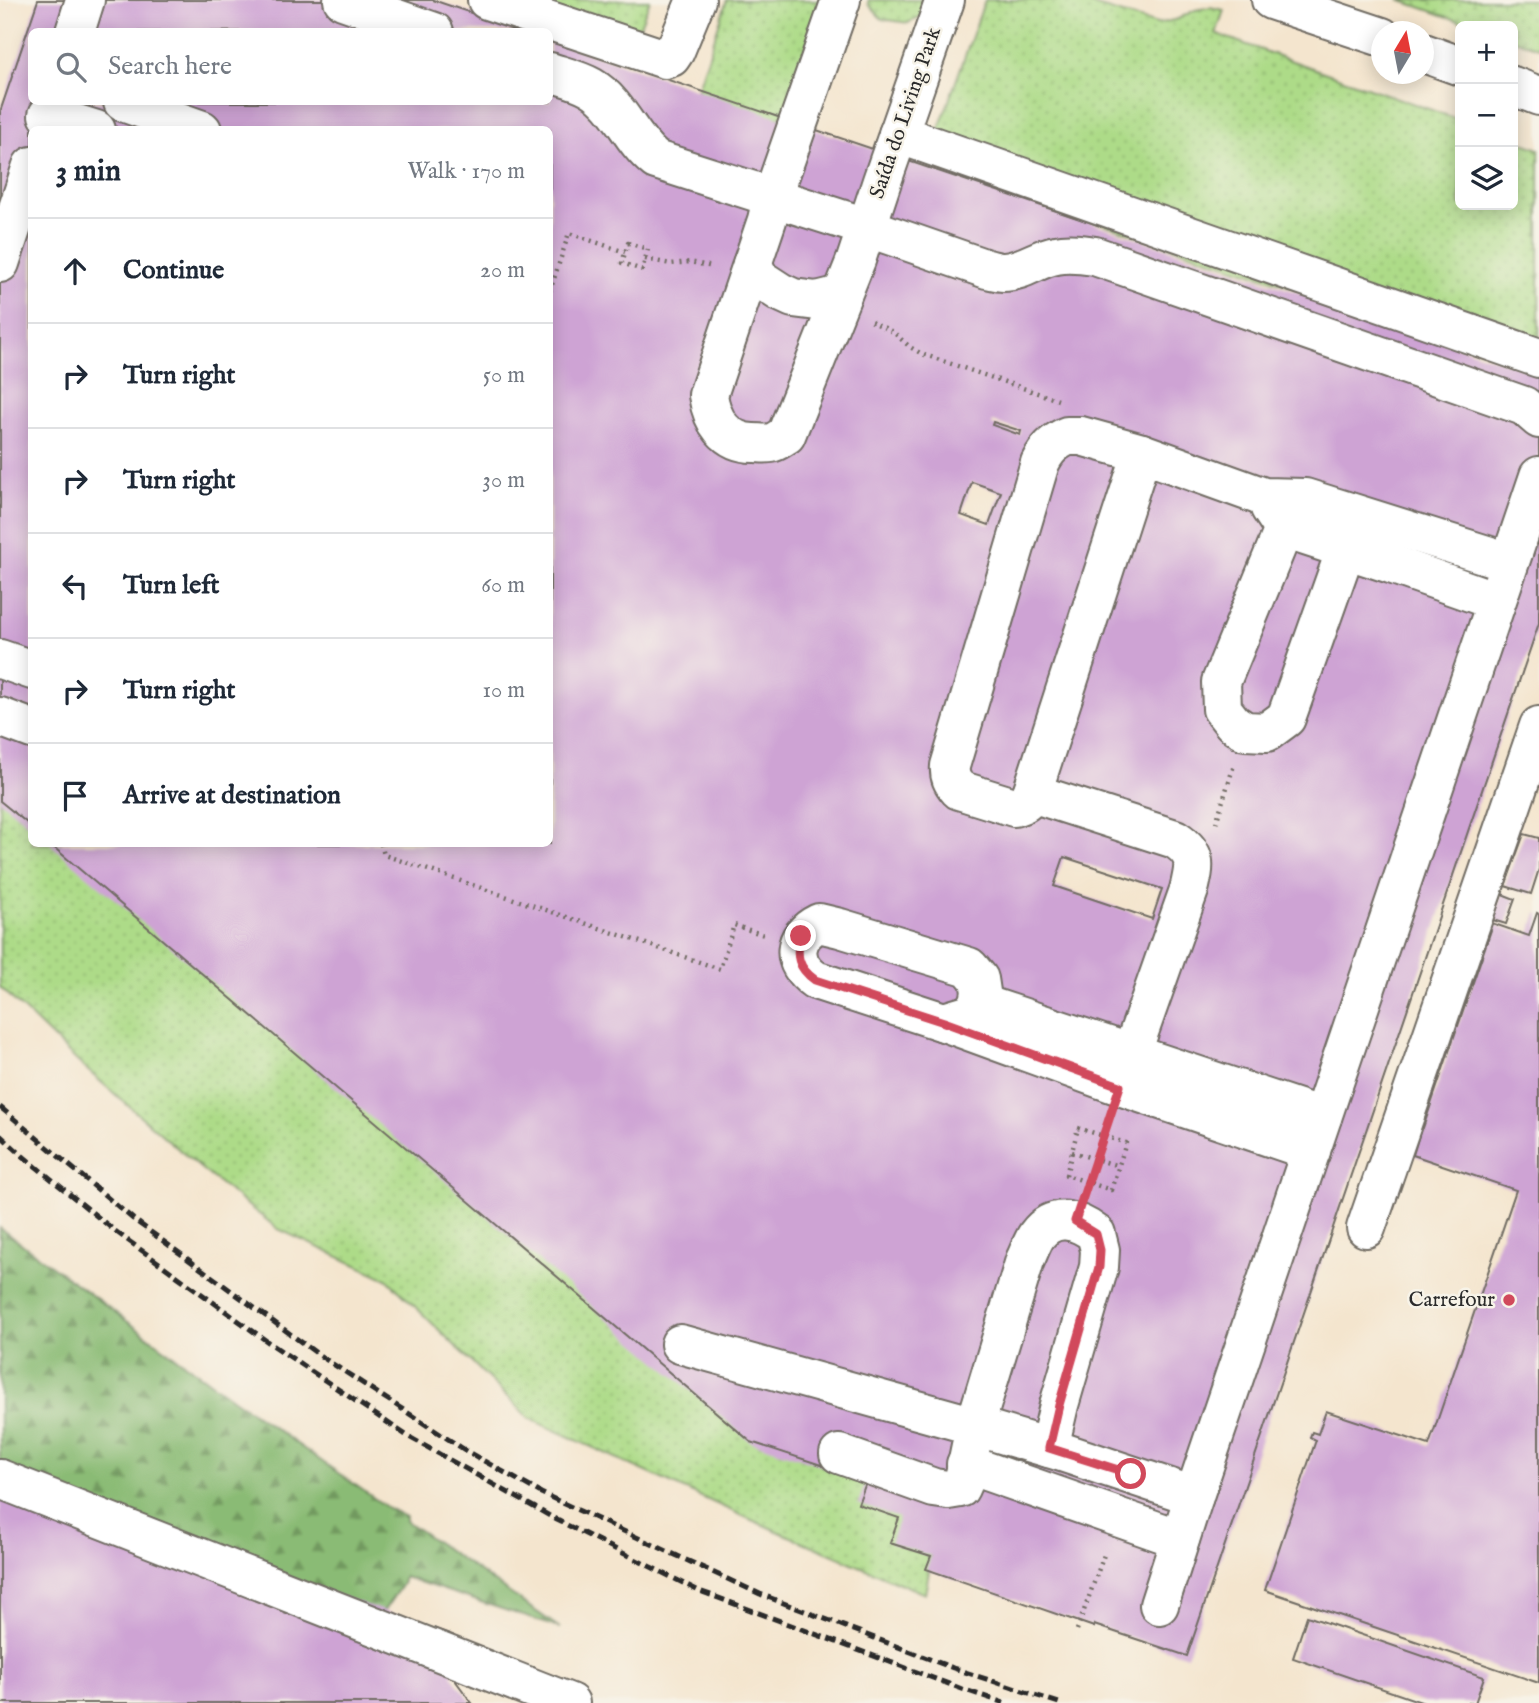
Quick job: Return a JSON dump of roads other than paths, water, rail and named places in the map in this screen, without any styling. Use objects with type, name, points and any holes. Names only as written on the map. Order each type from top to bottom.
[{"type":"street","points":[[76,28],[85,0]]},
{"type":"street","points":[[343,0],[423,28]]},
{"type":"street","points":[[487,0],[665,59],[676,51],[696,0]]},
{"type":"street","points":[[837,307],[793,298],[749,271],[841,0]]},
{"type":"street","name":"Saída do Living Park","points":[[749,271],[708,395],[710,410],[729,438],[748,443],[771,443],[786,435],[856,260],[945,0]]},
{"type":"street","points":[[1371,0],[1382,21]]},
{"type":"street","points":[[1287,2],[1371,33]]},
{"type":"street","points":[[1434,57],[1455,64]]},
{"type":"street","points":[[553,73],[591,86],[619,113],[644,151],[656,160],[987,269],[1003,272],[1017,270],[1058,254],[1095,256],[1524,406],[1539,419]]},
{"type":"street","points":[[1518,88],[1539,96]]},
{"type":"street","points":[[131,105],[191,126]]},
{"type":"street","points":[[48,115],[83,126]]},
{"type":"street","points":[[898,134],[1539,358]]},
{"type":"street","points":[[0,263],[28,178]]},
{"type":"street","points":[[1142,453],[1028,801],[1014,807],[959,790],[949,774],[950,766],[1040,463],[1047,449],[1066,436],[1081,436],[1142,453],[1264,497],[1305,498],[1509,562]]},
{"type":"street","points":[[1159,1605],[1539,476]]},
{"type":"street","points":[[1264,497],[1284,529],[1496,601]]},
{"type":"street","points":[[1284,529],[1221,682],[1222,709],[1233,723],[1245,731],[1267,732],[1286,718],[1346,549]]},
{"type":"street","points":[[0,659],[28,669]]},
{"type":"street","points":[[0,717],[28,728]]},
{"type":"street","points":[[1366,1228],[1539,726]]},
{"type":"street","points":[[1032,793],[1175,839],[1185,845],[1192,854],[1194,869],[1189,890],[1125,1069]]},
{"type":"street","points":[[944,1022],[971,1014],[979,1003],[979,979],[969,967],[819,923],[808,928],[801,936],[798,955],[801,967],[815,980],[944,1022],[1125,1069],[1317,1134]]},
{"type":"street","points":[[979,1003],[1125,1069]]},
{"type":"street","points":[[839,1454],[934,1488],[960,1488],[975,1426],[1025,1260],[1037,1235],[1047,1225],[1060,1220],[1075,1221],[1096,1234],[1100,1250],[1099,1267],[1049,1448]]},
{"type":"street","points":[[680,1345],[975,1426],[1194,1496]]},
{"type":"street","points":[[966,1464],[1180,1539]]},
{"type":"street","points":[[0,1479],[570,1703]]},
{"type":"railway","points":[[0,1107],[133,1219],[319,1355],[468,1452],[541,1493],[760,1594],[953,1668],[1059,1703]]},
{"type":"railway","points":[[0,1135],[115,1231],[268,1342],[409,1437],[557,1520],[697,1590],[1004,1703]]},
{"type":"place","name":"Carrefour","points":[[1509,1300]]}]
